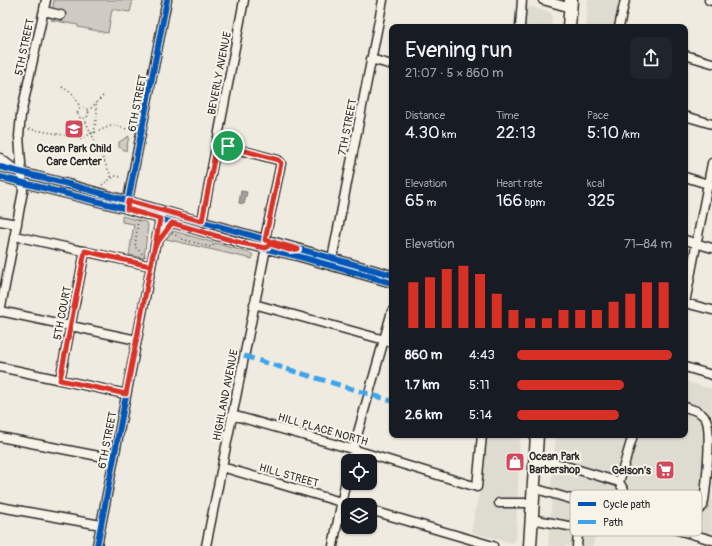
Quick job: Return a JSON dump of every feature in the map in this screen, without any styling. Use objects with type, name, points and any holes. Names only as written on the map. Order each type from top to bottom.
[{"type":"highway","points":[[569,24],[571,4]]},
{"type":"highway","points":[[530,546],[537,438]]},
{"type":"street","name":"5TH STREET","points":[[0,312],[17,224],[21,172],[19,136],[21,114],[46,0]]},
{"type":"street","name":"6TH STREET","points":[[128,205],[167,0]]},
{"type":"street","name":"BEVERLY AVENUE","points":[[202,221],[244,0]]},
{"type":"street","name":"7TH STREET","points":[[332,259],[383,0]]},
{"type":"street","points":[[520,24],[522,0]]},
{"type":"street","points":[[543,0],[571,4]]},
{"type":"street","points":[[620,24],[625,0]]},
{"type":"street","points":[[44,11],[61,14]]},
{"type":"street","points":[[688,56],[712,63]]},
{"type":"street","points":[[372,59],[389,64]]},
{"type":"street","points":[[688,117],[712,124]]},
{"type":"street","name":"HIGHLAND AVENUE","points":[[206,546],[281,163],[278,160],[217,144]]},
{"type":"street","points":[[0,158],[21,172]]},
{"type":"street","points":[[688,286],[696,243],[710,184],[712,163]]},
{"type":"street","points":[[0,167],[128,205],[160,219],[171,227],[241,243],[270,244],[389,282]]},
{"type":"street","points":[[0,177],[183,216],[202,221],[265,244]]},
{"type":"street","points":[[688,178],[710,184]]},
{"type":"street","points":[[0,184],[20,182]]},
{"type":"street","points":[[160,219],[162,214],[174,217],[183,216]]},
{"type":"street","name":"6TH STREET","points":[[97,546],[160,219]]},
{"type":"street","points":[[0,220],[17,224]]},
{"type":"street","points":[[155,246],[171,227],[186,222],[198,224],[202,221]]},
{"type":"street","points":[[15,236],[150,266]]},
{"type":"street","points":[[688,241],[712,248]]},
{"type":"street","name":"5TH COURT","points":[[60,380],[85,251]]},
{"type":"street","points":[[298,253],[332,259],[389,274]]},
{"type":"street","points":[[688,303],[712,310]]},
{"type":"street","points":[[254,304],[388,340],[352,454]]},
{"type":"street","points":[[0,312],[71,325],[136,340]]},
{"type":"street","points":[[0,367],[126,394]]},
{"type":"street","points":[[688,368],[712,375]]},
{"type":"street","points":[[688,408],[700,413],[709,425],[707,483],[702,507]]},
{"type":"street","name":"HILL PLACE NORTH","points":[[232,415],[353,449],[477,487],[482,438]]},
{"type":"street","points":[[0,437],[114,459]]},
{"type":"street","points":[[619,482],[632,438]]},
{"type":"street","points":[[535,459],[559,464],[619,482],[624,490]]},
{"type":"street","name":"HILL STREET","points":[[222,467],[341,502]]},
{"type":"street","points":[[533,488],[570,499]]},
{"type":"street","points":[[333,546],[341,502]]},
{"type":"street","points":[[499,503],[532,502]]},
{"type":"street","points":[[0,507],[101,525]]},
{"type":"street","points":[[377,512],[493,546]]},
{"type":"street","points":[[531,519],[570,526]]},
{"type":"street","points":[[577,546],[578,536]]},
{"type":"street","points":[[698,536],[712,540]]},
{"type":"path","points":[[62,87],[73,94],[81,107],[88,111]]},
{"type":"path","points":[[84,118],[87,116],[88,111],[105,94]]},
{"type":"path","points":[[93,133],[97,113],[96,104]]},
{"type":"path","points":[[81,107],[77,111],[77,114],[81,118],[84,118],[93,133],[112,178]]},
{"type":"path","points":[[28,129],[81,138],[112,124],[132,131]]},
{"type":"path","points":[[102,185],[115,176],[124,177]]},
{"type":"path","points":[[138,219],[135,247],[146,257]]},
{"type":"path","points":[[171,227],[182,239],[209,246],[213,246],[216,243]]},
{"type":"shaded area","points":[[54,0],[133,0],[130,12],[112,9],[108,33],[51,20]]},
{"type":"shaded area","points":[[588,0],[625,0],[620,24],[586,24]]},
{"type":"shaded area","points":[[524,5],[550,12],[552,15],[551,24],[522,24]]},
{"type":"shaded area","points":[[129,136],[126,151],[119,147],[119,142]]},
{"type":"shaded area","points":[[241,191],[247,192],[244,204],[239,203]]},
{"type":"shaded area","points":[[122,216],[145,222],[148,225],[144,258],[129,255],[134,224],[122,222]]},
{"type":"shaded area","points":[[173,231],[250,253],[253,255],[252,259],[166,239]]},
{"type":"shaded area","points":[[688,382],[712,389],[712,535],[702,532],[702,490],[570,490],[570,494],[551,489],[556,438],[688,438]]},
{"type":"shaded area","points":[[484,438],[520,438],[516,538],[513,543],[471,532],[482,480]]},
{"type":"shaded area","points":[[552,496],[570,502],[570,536],[595,536],[593,546],[548,546]]},
{"type":"marked path","points":[[244,356],[389,400]]},
{"type":"cycle path","points":[[127,206],[167,0]]},
{"type":"cycle path","points":[[0,167],[68,184],[389,274]]},
{"type":"cycle path","points":[[0,177],[127,209],[241,243],[297,256],[389,282]]},
{"type":"cycle path","points":[[97,546],[160,219]]},
{"type":"place","name":"Ocean Park Child Care Center","points":[[74,129]]},
{"type":"place","name":"Ocean Park Barbershop","points":[[515,462]]},
{"type":"place","name":"Gelson's","points":[[665,470]]},
{"type":"route","points":[[228,146],[217,144],[202,221],[128,201],[127,209],[160,219],[150,266],[126,394],[60,380],[85,251],[150,266],[155,246],[167,227],[172,223],[241,243],[266,248],[270,244],[290,250],[298,249],[265,240],[268,232],[281,163],[278,160],[228,146]]}]
